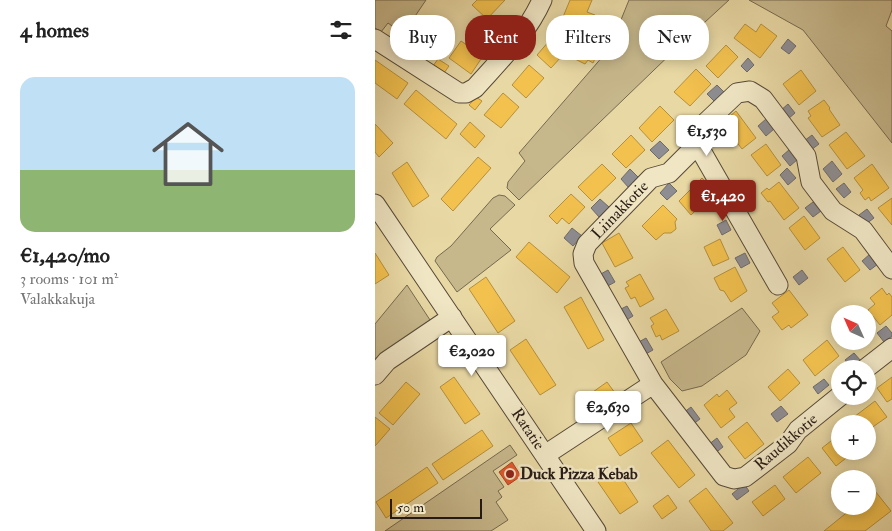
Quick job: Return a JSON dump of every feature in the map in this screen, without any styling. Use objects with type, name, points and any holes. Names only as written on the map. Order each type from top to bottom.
[{"type":"street","points":[[375,39],[459,93],[466,93],[475,88],[517,40],[537,12],[542,0]]},
{"type":"street","name":"Liinakkotie","points":[[653,384],[584,264],[583,254],[587,244],[651,178],[669,173],[690,152],[696,142],[698,130],[737,93],[750,91],[763,99],[806,156],[811,182],[833,211],[863,230],[892,268]]},
{"type":"street","points":[[696,142],[778,284]]},
{"type":"street","name":"Ratatie","points":[[375,204],[597,531]]},
{"type":"street","points":[[375,375],[387,361],[452,317]]},
{"type":"street","points":[[876,360],[892,348]]},
{"type":"street","points":[[545,455],[653,384]]},
{"type":"street","name":"Raudikkotie","points":[[653,384],[724,476],[734,479],[745,477],[788,444],[798,430],[831,403]]},
{"type":"shaded area","points":[[375,0],[426,0],[416,15],[390,15],[390,24],[388,23],[381,32],[375,28]]},
{"type":"shaded area","points":[[629,0],[729,0],[709,18],[709,15],[639,15],[639,60],[664,60],[519,200],[507,188],[508,182],[525,161],[519,153],[600,60],[629,60],[629,15],[623,15]]},
{"type":"shaded area","points":[[749,0],[892,0],[892,10],[886,26],[892,31],[892,143],[803,30]]},
{"type":"shaded area","points":[[499,195],[505,196],[515,205],[490,229],[511,250],[457,292],[435,261],[437,257],[451,246],[493,198]]},
{"type":"shaded area","points":[[407,285],[432,323],[375,367],[375,324]]},
{"type":"shaded area","points":[[742,308],[760,331],[746,355],[702,386],[682,391],[670,379],[661,362]]},
{"type":"shaded area","points":[[510,445],[517,455],[493,471],[504,487],[498,491],[502,497],[496,502],[508,520],[491,531],[385,531]]},
{"type":"building: Homes","points":[[477,0],[505,0],[491,15],[483,15],[472,5]]},
{"type":"building: Homes","points":[[570,0],[592,0],[587,12],[595,15],[564,15]]},
{"type":"building: Homes","points":[[745,24],[756,32],[761,24],[777,36],[760,58],[734,38]]},
{"type":"building: Homes","points":[[461,41],[465,44],[465,60],[480,60],[471,74],[452,60],[455,60],[455,50]]},
{"type":"building: Homes","points":[[546,45],[546,60],[558,60],[551,68],[537,55]]},
{"type":"building: Homes","points":[[726,45],[738,57],[718,78],[706,66]]},
{"type":"building: Homes","points":[[375,60],[408,83],[397,99],[375,83]]},
{"type":"building: Homes","points":[[437,60],[440,60],[449,66],[444,73],[433,66]]},
{"type":"building: Homes","points":[[577,60],[588,60],[585,64]]},
{"type":"building: Homes","points":[[529,65],[544,78],[526,98],[512,85]]},
{"type":"building: Homes","points":[[696,69],[711,84],[690,106],[674,92]]},
{"type":"building: Homes","points":[[801,70],[816,91],[799,105],[783,84]]},
{"type":"building: Homes","points":[[416,90],[457,124],[446,139],[404,104]]},
{"type":"building: Homes","points":[[503,93],[519,107],[501,128],[484,115]]},
{"type":"building: Homes","points":[[476,97],[482,101],[475,110],[469,105]]},
{"type":"building: Homes","points":[[824,100],[840,125],[822,137],[808,118],[811,116],[808,111]]},
{"type":"building: Homes","points":[[660,106],[674,120],[652,142],[639,128]]},
{"type":"building: Homes","points":[[736,111],[756,138],[742,149],[722,123]]},
{"type":"building: Homes","points":[[470,122],[485,136],[475,148],[460,134]]},
{"type":"building: Homes","points":[[375,124],[393,143],[379,157],[375,152]]},
{"type":"building: Homes","points":[[846,132],[865,156],[847,169],[829,145]]},
{"type":"building: Homes","points":[[631,135],[645,150],[626,168],[612,154]]},
{"type":"building: Homes","points":[[766,144],[781,165],[767,176],[751,155]]},
{"type":"building: Homes","points":[[478,157],[491,168],[453,211],[441,199]]},
{"type":"building: Homes","points":[[407,162],[429,196],[413,207],[392,173]]},
{"type":"building: Homes","points":[[602,164],[616,178],[592,201],[578,187]]},
{"type":"building: Homes","points":[[872,164],[889,188],[871,201],[869,197],[865,200],[860,193],[863,190],[854,178]]},
{"type":"building: Homes","points":[[702,178],[715,192],[691,215],[679,201]]},
{"type":"building: Homes","points":[[779,182],[799,208],[784,220],[770,201],[768,202],[761,193],[767,188],[769,190]]},
{"type":"building: Homes","points":[[571,194],[585,207],[569,224],[562,218],[557,224],[549,216]]},
{"type":"building: Homes","points":[[892,198],[892,225],[878,208]]},
{"type":"building: Homes","points":[[663,205],[677,219],[675,222],[676,229],[671,233],[664,233],[656,240],[642,226]]},
{"type":"building: Homes","points":[[804,216],[820,238],[805,250],[789,228]]},
{"type":"building: Homes","points":[[619,233],[633,258],[615,267],[602,243]]},
{"type":"building: Homes","points":[[720,239],[729,259],[713,266],[704,247]]},
{"type":"building: Homes","points":[[529,242],[570,277],[557,293],[516,257]]},
{"type":"building: Homes","points":[[843,247],[860,270],[845,282],[827,259]]},
{"type":"building: Homes","points":[[375,253],[389,275],[375,284]]},
{"type":"building: Homes","points":[[735,267],[747,291],[731,302],[724,291],[720,290],[714,278]]},
{"type":"building: Homes","points":[[640,274],[654,299],[640,307],[635,297],[631,299],[625,288],[629,286],[626,282]]},
{"type":"building: Homes","points":[[486,277],[515,321],[498,333],[469,289]]},
{"type":"building: Homes","points":[[882,288],[887,295],[889,293],[892,297],[892,315],[880,325],[876,320],[876,305],[874,305],[875,304],[870,298]]},
{"type":"building: Homes","points":[[789,290],[808,315],[791,328],[789,325],[782,330],[772,317],[779,312],[772,303]]},
{"type":"building: Homes","points":[[581,297],[604,340],[588,349],[564,307]]},
{"type":"building: Homes","points":[[666,309],[679,331],[662,340],[660,335],[656,337],[651,326],[654,324],[650,318]]},
{"type":"building: Homes","points":[[526,339],[556,385],[540,395],[510,350]]},
{"type":"building: Homes","points":[[827,340],[831,345],[831,350],[834,350],[839,356],[831,360],[831,363],[815,376],[803,360]]},
{"type":"building: Homes","points":[[788,369],[800,383],[780,401],[768,387]]},
{"type":"building: Homes","points":[[454,377],[480,414],[465,424],[440,387]]},
{"type":"building: Homes","points":[[892,377],[892,399],[887,402],[877,388]]},
{"type":"building: Homes","points":[[406,382],[420,394],[393,425],[379,413]]},
{"type":"building: Homes","points":[[607,382],[615,393],[590,410],[583,399]]},
{"type":"building: Homes","points":[[727,390],[737,403],[729,409],[735,417],[721,428],[704,405],[717,394],[719,397]]},
{"type":"building: Homes","points":[[876,402],[887,417],[876,425],[876,415],[857,415],[870,405],[876,405]]},
{"type":"building: Homes","points":[[375,417],[390,429],[375,446]]},
{"type":"building: Homes","points":[[747,422],[764,444],[745,459],[728,437]]},
{"type":"building: Homes","points":[[631,423],[643,441],[620,456],[608,438]]},
{"type":"building: Homes","points":[[482,430],[493,446],[443,480],[432,464]]},
{"type":"building: Homes","points":[[668,440],[695,475],[679,488],[651,453]]},
{"type":"building: Homes","points":[[831,441],[831,460],[822,448]]},
{"type":"building: Homes","points":[[808,457],[821,473],[796,493],[783,477]]},
{"type":"building: Homes","points":[[831,460],[844,460],[836,466]]},
{"type":"building: Homes","points":[[427,467],[438,483],[386,518],[376,502]]},
{"type":"building: Homes","points":[[617,470],[638,502],[620,514],[598,482]]},
{"type":"building: Homes","points":[[775,485],[785,499],[763,516],[752,502]]},
{"type":"building: Homes","points":[[706,488],[733,523],[723,531],[711,531],[689,501]]},
{"type":"building: Homes","points":[[876,492],[891,511],[865,531],[824,531],[844,515],[876,515]]},
{"type":"building: Homes","points":[[668,495],[677,508],[662,519],[653,506]]},
{"type":"building: Shops","name":"Duck Pizza Kebab","points":[[512,462],[521,476],[508,485],[499,472]]},
{"type":"building: Industry","points":[[788,39],[796,46],[789,54],[781,48]]},
{"type":"building: Industry","points":[[748,58],[754,65],[747,72],[741,66]]},
{"type":"building: Industry","points":[[717,85],[726,94],[716,103],[707,94]]},
{"type":"building: Industry","points":[[788,104],[795,113],[788,119],[780,111]]},
{"type":"building: Industry","points":[[766,119],[774,129],[766,136],[758,126]]},
{"type":"building: Industry","points":[[812,135],[819,144],[811,150],[804,141]]},
{"type":"building: Industry","points":[[660,141],[669,150],[659,159],[650,150]]},
{"type":"building: Industry","points":[[790,149],[798,159],[790,166],[782,156]]},
{"type":"building: Industry","points":[[832,161],[842,174],[833,182],[823,169]]},
{"type":"building: Industry","points":[[787,168],[796,178],[788,185],[780,175]]},
{"type":"building: Industry","points":[[630,169],[639,178],[629,188],[621,179]]},
{"type":"building: Industry","points":[[669,183],[677,191],[667,200],[660,193]]},
{"type":"building: Industry","points":[[844,183],[851,192],[844,198],[836,189]]},
{"type":"building: Industry","points":[[600,199],[609,207],[599,217],[591,208]]},
{"type":"building: Industry","points":[[813,202],[821,211],[813,217],[805,208]]},
{"type":"building: Industry","points":[[867,209],[874,218],[866,224],[859,215]]},
{"type":"building: Industry","points":[[726,220],[731,230],[722,235],[717,225]]},
{"type":"building: Industry","points":[[572,228],[582,236],[573,246],[564,238]]},
{"type":"building: Industry","points":[[745,253],[750,263],[741,268],[735,258]]},
{"type":"building: Industry","points":[[870,254],[878,264],[870,270],[862,261]]},
{"type":"building: Industry","points":[[608,270],[615,282],[606,287],[599,275]]},
{"type":"building: Industry","points":[[802,270],[808,278],[799,285],[793,277]]},
{"type":"building: Industry","points":[[627,306],[633,316],[625,321],[619,310]]},
{"type":"building: Industry","points":[[886,326],[892,333],[892,336],[884,342],[877,333]]},
{"type":"building: Industry","points":[[646,338],[653,350],[644,355],[637,343]]},
{"type":"building: Industry","points":[[854,353],[860,360],[845,360]]},
{"type":"building: Industry","points":[[824,379],[829,385],[818,394],[813,387]]},
{"type":"building: Industry","points":[[781,406],[788,414],[777,422],[771,414]]},
{"type":"building: Industry","points":[[691,407],[700,419],[692,425],[683,413]]},
{"type":"building: Industry","points":[[717,438],[723,447],[714,454],[708,445]]},
{"type":"building: Industry","points":[[744,484],[749,491],[737,500],[732,494]]},
{"type":"place","name":"Duck Pizza Kebab","points":[[510,474]]}]
